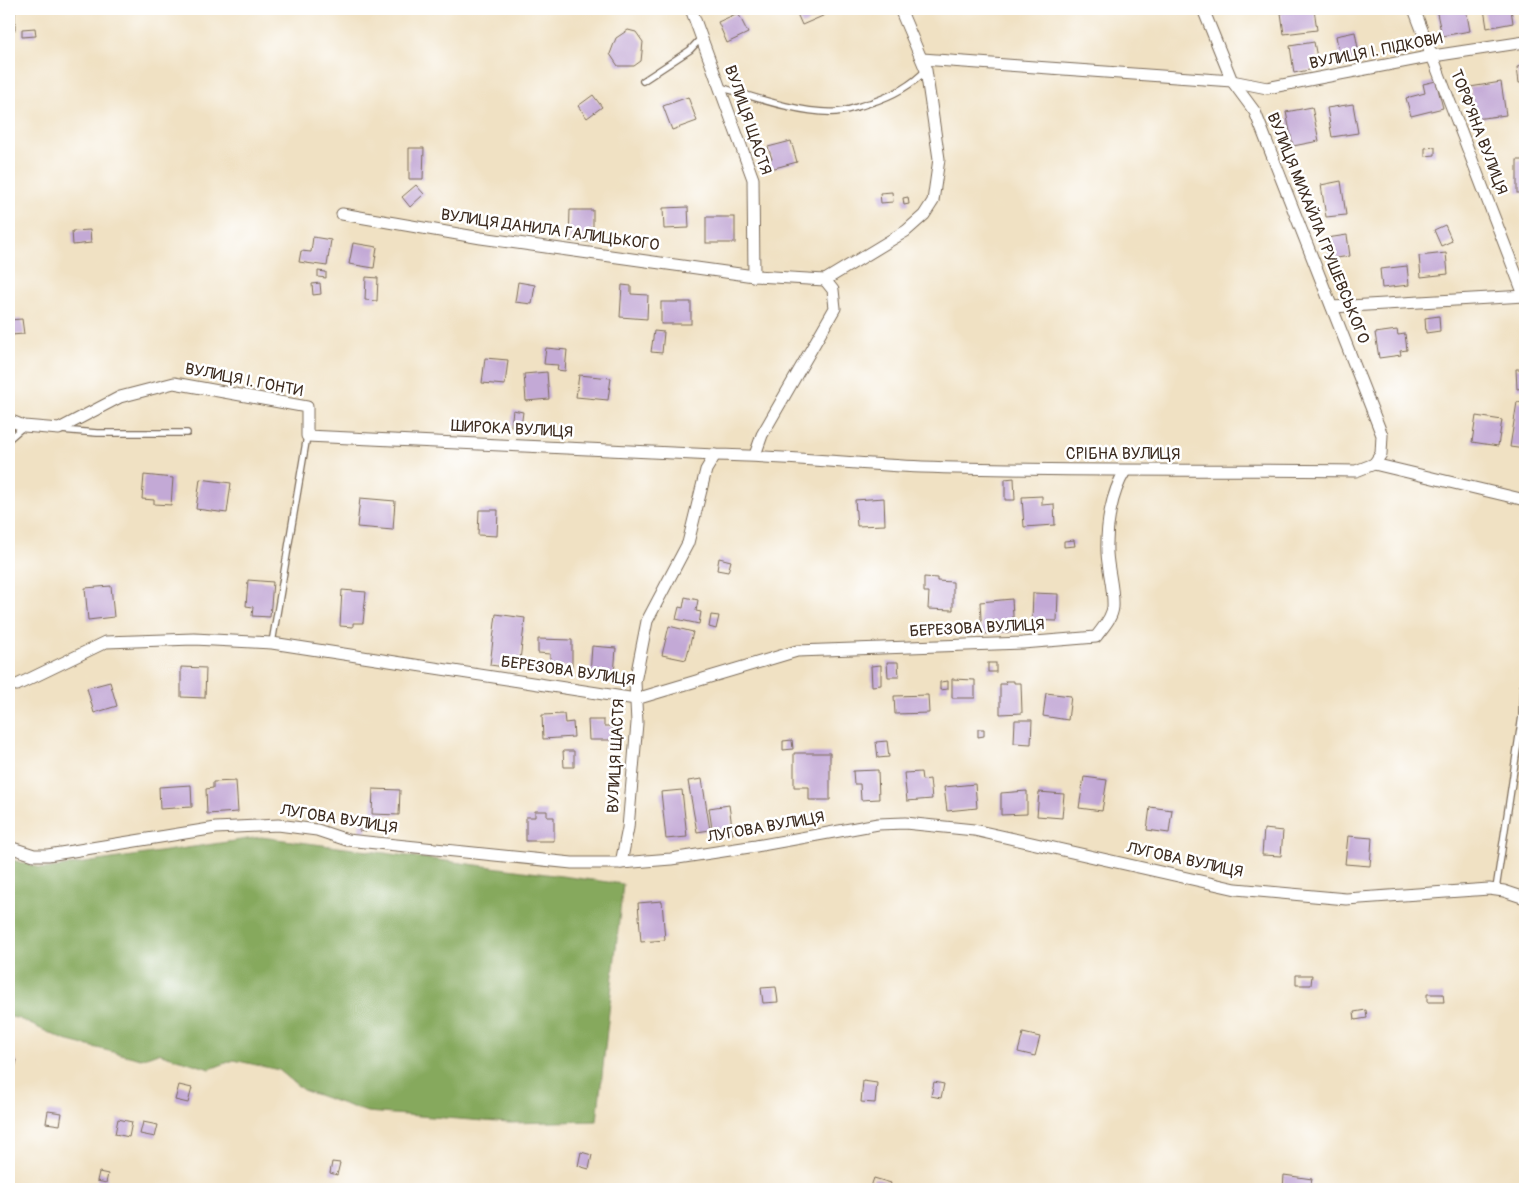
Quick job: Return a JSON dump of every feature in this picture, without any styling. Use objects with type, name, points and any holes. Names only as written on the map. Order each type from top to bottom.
[{"type":"street","name":"ВУЛИЦЯ ЩАСТЯ","points":[[691,9],[753,179],[754,276]]},
{"type":"street","points":[[755,455],[762,435],[835,308],[833,290],[825,280],[906,231],[924,215],[933,200],[939,159],[926,70],[900,9]]},
{"type":"street","name":"ВУЛИЦЯ МИХАЙЛА ГРУШЕВСЬКОГО","points":[[1203,9],[1232,81],[1255,112],[1382,435],[1381,454],[1374,464]]},
{"type":"street","name":"ТОРФ'ЯНА ВУЛИЦЯ","points":[[1414,9],[1524,295]]},
{"type":"street","name":"ВУЛИЦЯ І. ПІДКОВИ","points":[[922,59],[1232,81],[1267,88],[1433,56],[1525,42]]},
{"type":"street","name":"ВУЛИЦЯ ДАНИЛА ГАЛИЦЬКОГО","points":[[342,214],[481,238],[754,276],[825,280]]},
{"type":"street","points":[[1332,307],[1524,295]]},
{"type":"street","name":"ВУЛИЦЯ І. ГОНТИ","points":[[59,429],[120,397],[174,383],[307,406],[307,436]]},
{"type":"street","points":[[9,420],[24,426],[59,429]]},
{"type":"street","name":"ШИРОКА ВУЛИЦЯ","points":[[307,436],[715,455]]},
{"type":"street","name":"ВУЛИЦЯ ЩАСТЯ","points":[[621,863],[629,818],[637,723],[635,682],[647,621],[688,543],[706,470],[715,455]]},
{"type":"street","name":"СРІБНА ВУЛИЦЯ","points":[[715,455],[755,455],[920,467],[1125,471],[1356,471],[1374,464],[1525,500]]},
{"type":"street","name":"БЕРЕЗОВА ВУЛИЦЯ","points":[[17,685],[106,642],[194,639],[272,643],[636,699],[797,651],[1023,643],[1096,637],[1108,620],[1113,608],[1107,552],[1110,514],[1119,481],[1125,471]]},
{"type":"street","name":"ЛУГОВА ВУЛИЦЯ","points":[[9,848],[34,855],[48,855],[216,828],[278,825],[317,830],[347,840],[572,862],[621,863],[670,860],[878,824],[905,823],[974,830],[1236,889],[1346,899],[1489,889],[1504,890],[1525,898]]},
{"type":"lane","points":[[643,81],[690,50],[702,37]]},
{"type":"lane","points":[[720,87],[797,108],[838,112],[889,96],[909,85],[926,70]]},
{"type":"lane","points":[[9,439],[24,426]]},
{"type":"lane","points":[[59,429],[98,433],[188,433]]},
{"type":"lane","points":[[272,643],[307,436]]},
{"type":"lane","points":[[1496,890],[1522,716],[1525,627]]},
{"type":"green space","points":[[261,837],[623,884],[597,1121],[510,1123],[367,1112],[303,1090],[279,1070],[234,1060],[210,1069],[158,1053],[141,1059],[65,1040],[17,1018],[9,1017],[9,859],[44,869]]},
{"type":"building","points":[[9,9],[15,9],[15,30],[9,30]]},
{"type":"building","points":[[795,9],[822,9],[825,15],[802,25]]},
{"type":"building","points":[[1314,9],[1317,30],[1284,34],[1281,13]]},
{"type":"building","points":[[1436,9],[1466,9],[1470,31],[1442,36]]},
{"type":"building","points":[[1484,9],[1511,9],[1513,23],[1487,28]]},
{"type":"building","points":[[738,13],[748,33],[727,43],[718,22]]},
{"type":"building","points":[[35,28],[36,36],[22,37],[22,29]]},
{"type":"building","points":[[628,30],[636,32],[643,42],[641,61],[634,66],[618,66],[610,54],[616,38]]},
{"type":"building","points":[[1355,32],[1360,59],[1341,63],[1336,36]]},
{"type":"building","points":[[1314,42],[1319,68],[1294,73],[1290,46]]},
{"type":"building","points":[[1525,66],[1524,94],[1523,83],[1519,83],[1517,67]]},
{"type":"building","points":[[1436,81],[1443,108],[1411,116],[1406,98],[1425,93],[1423,84]]},
{"type":"building","points":[[1501,82],[1506,115],[1475,119],[1470,87]]},
{"type":"building","points":[[593,95],[602,107],[587,118],[578,106]]},
{"type":"building","points":[[688,97],[697,121],[672,130],[663,106]]},
{"type":"building","points":[[1353,104],[1358,133],[1332,137],[1327,108]]},
{"type":"building","points":[[1312,107],[1319,141],[1293,146],[1286,112]]},
{"type":"building","points":[[791,141],[797,162],[771,169],[768,160],[772,159],[768,147]]},
{"type":"building","points":[[1435,147],[1435,155],[1425,156],[1425,148]]},
{"type":"building","points":[[409,148],[424,148],[423,179],[409,179]]},
{"type":"building","points":[[1517,160],[1525,160],[1525,193],[1517,193]]},
{"type":"building","points":[[1341,181],[1346,215],[1326,217],[1321,185]]},
{"type":"building","points":[[416,185],[424,194],[410,207],[402,197]]},
{"type":"building","points":[[892,192],[893,202],[881,203],[880,193]]},
{"type":"building","points":[[908,197],[909,204],[904,205],[903,198]]},
{"type":"building","points":[[688,207],[689,228],[664,229],[663,208]]},
{"type":"building","points":[[570,210],[593,210],[593,242],[569,241]]},
{"type":"building","points":[[706,217],[735,217],[735,243],[706,243]]},
{"type":"building","points":[[1445,225],[1452,241],[1441,246],[1434,230]]},
{"type":"building","points":[[90,230],[91,243],[73,245],[72,231]]},
{"type":"building","points":[[1347,235],[1350,256],[1330,259],[1327,238]]},
{"type":"building","points":[[313,237],[331,240],[327,266],[299,262],[301,251],[311,252]]},
{"type":"building","points":[[353,243],[377,247],[374,268],[349,264]]},
{"type":"building","points":[[1446,253],[1448,274],[1421,277],[1419,256]]},
{"type":"building","points":[[1407,266],[1409,285],[1382,288],[1380,269]]},
{"type":"building","points":[[318,271],[326,272],[326,278],[318,277]]},
{"type":"building","points":[[366,277],[378,278],[377,301],[365,300]]},
{"type":"building","points":[[518,282],[535,285],[532,304],[515,302]]},
{"type":"building","points":[[320,283],[321,294],[313,295],[312,284]]},
{"type":"building","points":[[622,285],[631,286],[631,294],[648,295],[647,319],[620,317]]},
{"type":"building","points":[[661,302],[691,302],[691,324],[661,324]]},
{"type":"building","points":[[1439,316],[1440,331],[1426,333],[1425,318]]},
{"type":"building","points":[[22,319],[24,334],[11,335],[9,320]]},
{"type":"building","points":[[1397,330],[1398,335],[1405,334],[1407,350],[1400,351],[1401,355],[1379,358],[1375,333]]},
{"type":"building","points":[[654,331],[664,332],[662,353],[651,352]]},
{"type":"building","points":[[546,348],[567,350],[565,371],[557,370],[558,365],[544,364]]},
{"type":"building","points":[[485,358],[508,360],[505,385],[482,383]]},
{"type":"building","points":[[1516,369],[1525,369],[1525,388],[1517,389]]},
{"type":"building","points":[[547,372],[549,399],[526,401],[524,374]]},
{"type":"building","points":[[579,375],[611,378],[608,400],[576,397]]},
{"type":"building","points":[[1517,402],[1525,403],[1525,449],[1510,447]]},
{"type":"building","points":[[513,410],[523,412],[521,427],[511,426]]},
{"type":"building","points":[[1476,416],[1502,420],[1498,446],[1472,442]]},
{"type":"building","points":[[144,475],[173,478],[171,505],[154,504],[154,500],[142,499]]},
{"type":"building","points":[[1014,478],[1015,500],[1005,500],[1005,479]]},
{"type":"building","points":[[200,479],[231,483],[227,513],[196,509]]},
{"type":"building","points":[[1042,496],[1042,505],[1054,504],[1055,525],[1024,527],[1022,497]]},
{"type":"building","points":[[360,498],[395,501],[393,530],[357,527]]},
{"type":"building","points":[[884,498],[885,525],[857,526],[855,500]]},
{"type":"building","points":[[479,510],[498,510],[497,536],[478,535]]},
{"type":"building","points":[[1074,540],[1075,546],[1064,547],[1064,541]]},
{"type":"building","points":[[719,558],[731,561],[728,572],[717,570]]},
{"type":"building","points":[[924,577],[937,578],[937,581],[953,582],[953,610],[928,609],[929,592],[924,592]]},
{"type":"building","points":[[248,580],[273,582],[270,617],[252,616],[253,607],[246,606]]},
{"type":"building","points":[[111,586],[114,617],[88,620],[85,588]]},
{"type":"building","points":[[342,590],[366,592],[363,623],[353,623],[353,627],[340,626]]},
{"type":"building","points":[[1033,593],[1058,594],[1057,621],[1032,620]]},
{"type":"building","points":[[685,597],[698,600],[696,611],[701,612],[699,624],[676,619],[679,607],[683,608]]},
{"type":"building","points":[[1012,599],[1014,632],[982,634],[980,602]]},
{"type":"building","points":[[496,614],[525,618],[519,669],[490,665]]},
{"type":"building","points":[[711,615],[719,616],[716,629],[709,627]]},
{"type":"building","points":[[669,626],[693,632],[686,660],[662,655]]},
{"type":"building","points":[[538,639],[572,640],[572,667],[550,666],[550,654],[538,653]]},
{"type":"building","points":[[592,646],[616,648],[614,676],[590,674]]},
{"type":"building","points":[[887,662],[898,662],[899,677],[888,677]]},
{"type":"building","points":[[988,663],[996,663],[996,672],[988,672]]},
{"type":"building","points":[[881,665],[881,685],[872,686],[871,666]]},
{"type":"building","points":[[181,667],[206,668],[205,698],[181,697]]},
{"type":"building","points":[[952,679],[975,680],[975,698],[952,698]]},
{"type":"building","points":[[948,681],[948,689],[940,690],[940,682]]},
{"type":"building","points":[[1005,681],[1021,683],[1022,713],[1000,714],[1000,684],[1006,684]]},
{"type":"building","points":[[110,682],[117,706],[94,713],[87,688]]},
{"type":"building","points":[[1046,693],[1071,696],[1068,720],[1043,716]]},
{"type":"building","points":[[928,695],[929,713],[895,714],[894,696]]},
{"type":"building","points":[[564,714],[565,723],[573,722],[574,737],[543,739],[542,715]]},
{"type":"building","points":[[588,720],[604,720],[604,726],[613,726],[613,740],[589,740]]},
{"type":"building","points":[[1015,720],[1032,720],[1031,744],[1014,743]]},
{"type":"building","points":[[978,729],[984,729],[984,736],[978,737]]},
{"type":"building","points":[[792,740],[793,749],[783,750],[783,741]]},
{"type":"building","points":[[887,741],[889,757],[878,758],[876,742]]},
{"type":"building","points":[[563,751],[574,751],[574,767],[564,767]]},
{"type":"building","points":[[794,753],[830,753],[830,800],[809,800],[809,787],[794,787]]},
{"type":"building","points":[[878,770],[879,799],[861,800],[860,784],[854,784],[853,771]]},
{"type":"building","points":[[921,772],[922,780],[930,779],[932,799],[907,801],[904,773]]},
{"type":"building","points":[[1084,777],[1107,780],[1102,811],[1079,808]]},
{"type":"building","points":[[702,779],[710,830],[697,832],[688,781]]},
{"type":"building","points":[[236,781],[238,812],[207,814],[206,789],[213,788],[213,782]]},
{"type":"building","points":[[975,784],[977,808],[947,811],[944,787]]},
{"type":"building","points":[[191,785],[192,807],[160,809],[159,787]]},
{"type":"building","points":[[373,789],[400,790],[399,815],[372,814]]},
{"type":"building","points":[[682,790],[687,837],[666,839],[661,792]]},
{"type":"building","points":[[1027,791],[1027,814],[1001,815],[1001,793]]},
{"type":"building","points":[[1039,792],[1064,794],[1062,818],[1037,816]]},
{"type":"building","points":[[729,805],[733,834],[713,836],[709,808]]},
{"type":"building","points":[[1150,807],[1172,810],[1169,833],[1147,830]]},
{"type":"building","points":[[535,811],[547,811],[547,817],[554,817],[554,841],[526,841],[526,817],[535,817]]},
{"type":"building","points":[[360,819],[367,820],[366,832],[359,831]]},
{"type":"building","points":[[1264,829],[1283,831],[1281,856],[1262,855]]},
{"type":"building","points":[[1348,836],[1372,838],[1370,866],[1345,864]]},
{"type":"building","points":[[662,901],[665,940],[641,942],[638,903]]},
{"type":"building","points":[[1296,975],[1312,975],[1311,985],[1296,985]]},
{"type":"building","points":[[776,987],[778,1002],[763,1003],[761,988]]},
{"type":"building","points":[[1427,994],[1443,994],[1444,1002],[1427,1002]]},
{"type":"building","points":[[1366,1010],[1367,1018],[1355,1020],[1354,1012]]},
{"type":"building","points":[[1023,1033],[1040,1037],[1035,1056],[1018,1052]]},
{"type":"building","points":[[9,1059],[17,1060],[14,1072],[9,1071]]},
{"type":"building","points":[[863,1081],[877,1083],[875,1103],[861,1102]]},
{"type":"building","points":[[934,1082],[944,1084],[941,1098],[931,1096]]},
{"type":"building","points":[[179,1085],[192,1088],[188,1103],[175,1100]]},
{"type":"building","points":[[48,1111],[62,1113],[60,1125],[46,1123]]},
{"type":"building","points":[[118,1119],[132,1122],[129,1137],[115,1134]]},
{"type":"building","points":[[143,1122],[158,1125],[155,1137],[140,1134]]},
{"type":"building","points":[[581,1152],[592,1155],[589,1169],[578,1166]]},
{"type":"building","points":[[332,1162],[340,1163],[337,1175],[330,1173]]},
{"type":"building","points":[[99,1172],[108,1174],[106,1183],[97,1181]]},
{"type":"building","points":[[1284,1175],[1312,1179],[1310,1189],[1283,1189]]},
{"type":"building","points":[[874,1178],[891,1183],[889,1189],[870,1189]]}]
